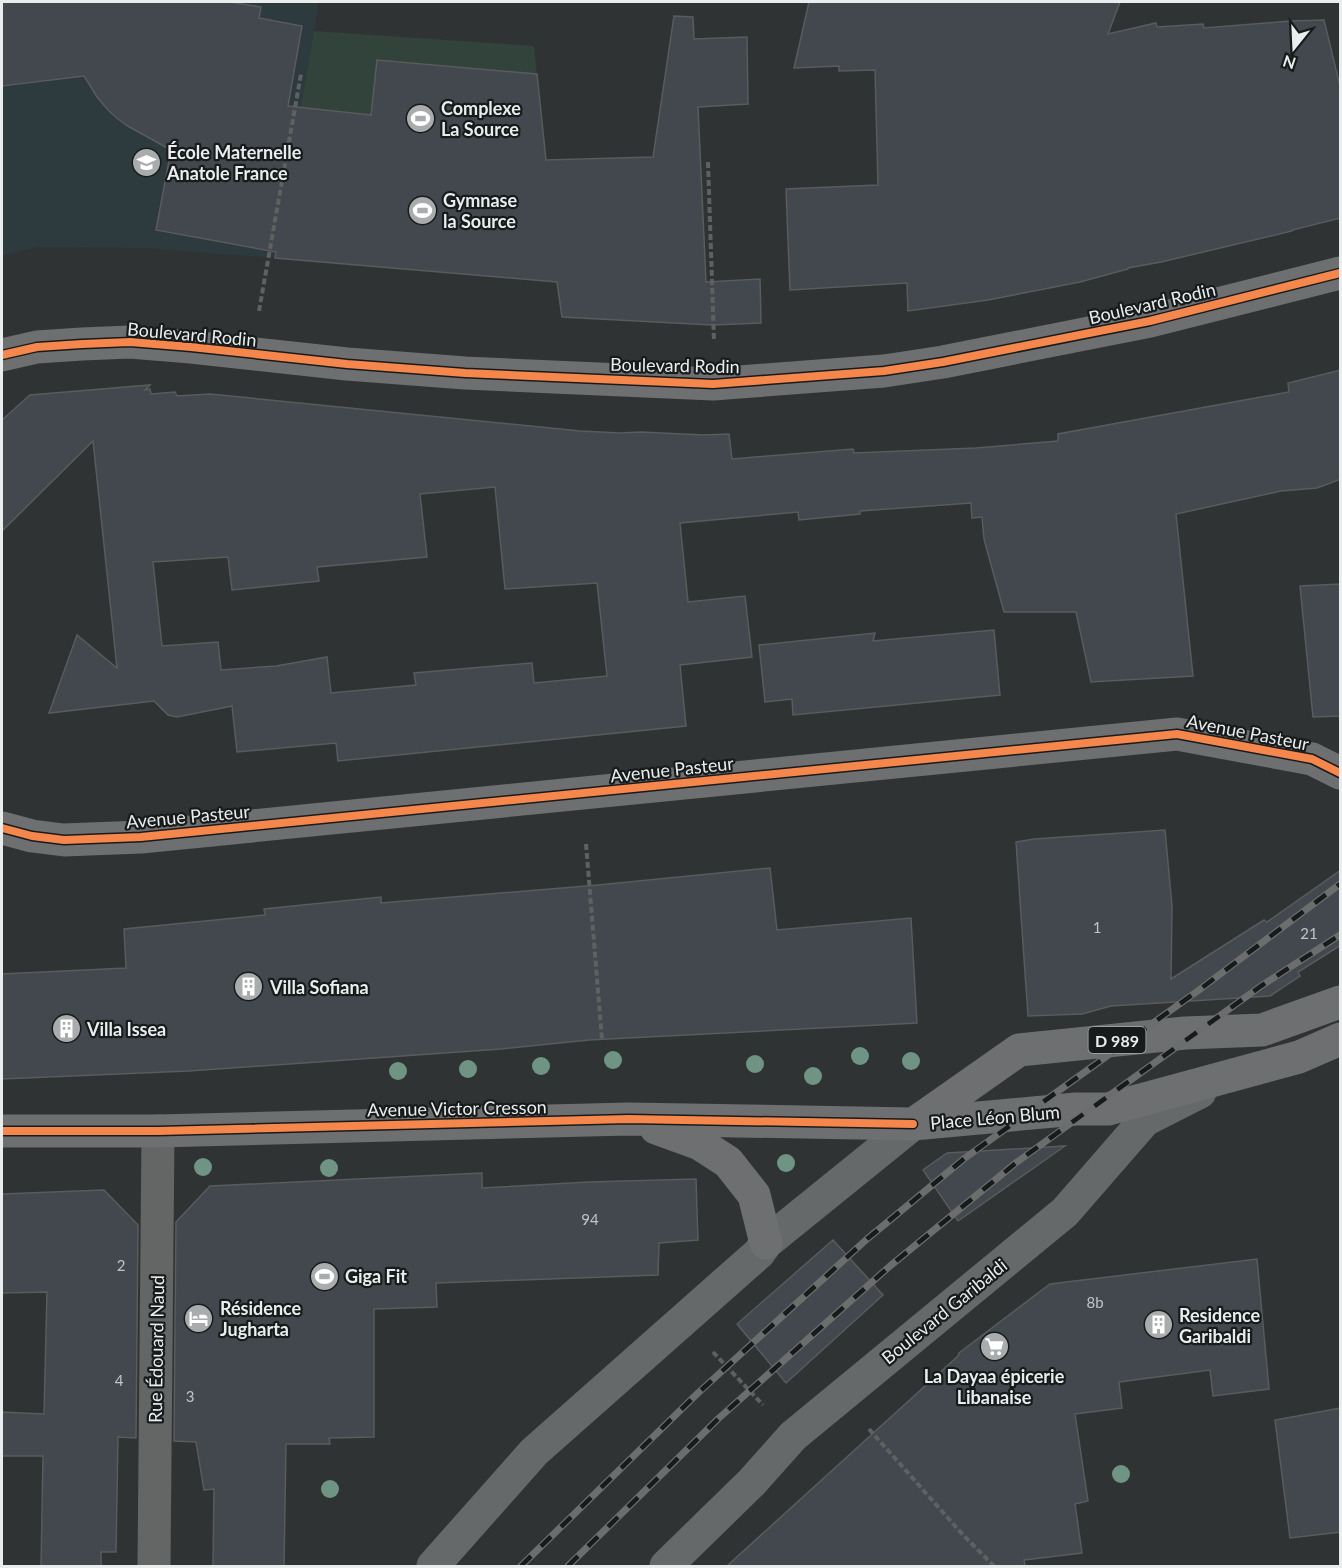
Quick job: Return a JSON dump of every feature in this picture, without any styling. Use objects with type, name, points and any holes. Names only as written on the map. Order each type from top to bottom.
[{"type":"main road","name":"Boulevard Rodin","points":[[2,355],[37,347],[130,342],[347,364],[465,373],[713,384],[884,371],[943,362],[1150,321],[1341,273]]},
{"type":"main road","name":"Avenue Pasteur","points":[[2,828],[32,836],[64,840],[141,837],[1177,734],[1312,759],[1341,773]]},
{"type":"main road","name":"Place Léon Blum","points":[[913,1124],[1019,1050],[1185,1033],[1262,1030],[1339,1002]]},
{"type":"main road","name":"Place Léon Blum","points":[[913,1124],[1108,1108],[1299,1057],[1341,1039]]},
{"type":"main road","name":"Boulevard Garibaldi","points":[[666,1566],[752,1482],[793,1436],[1065,1212],[1145,1120],[1234,1075]]},
{"type":"main road","name":"Avenue Victor Cresson","points":[[2,1131],[158,1131],[629,1119],[913,1124]]},
{"type":"main road","points":[[629,1119],[700,1144],[728,1162],[754,1195],[766,1243]]},
{"type":"main road","points":[[433,1566],[534,1452],[759,1253],[766,1243],[913,1124]]},
{"type":"street","name":"Rue Édouard Naud","points":[[154,1566],[158,1131]]},
{"type":"path","points":[[251,353],[302,74]]},
{"type":"path","points":[[708,162],[714,326],[713,384]]},
{"type":"path","points":[[586,844],[602,1040]]},
{"type":"path","points":[[712,1351],[793,1436]]},
{"type":"path","points":[[841,1396],[993,1566]]},
{"type":"shaded area","name":"École Maternelle Anatole France","points":[[2,2],[319,2],[277,258],[143,248],[37,247],[2,256]]},
{"type":"green space","name":"Complexe La Source","points":[[314,31],[534,46],[557,282],[277,258],[278,251],[276,251]]},
{"type":"building","points":[[2,2],[230,2],[261,7],[259,18],[302,26],[288,106],[371,115],[377,60],[537,74],[546,160],[653,157],[674,16],[693,17],[694,39],[747,37],[748,104],[698,107],[706,282],[760,279],[761,323],[712,325],[562,317],[557,282],[275,258],[276,252],[156,230],[171,150],[118,119],[97,97],[84,76],[2,86]]},
{"type":"building","points":[[809,2],[1120,2],[1108,34],[1156,23],[1157,27],[1203,24],[1204,28],[1324,20],[1341,90],[1341,218],[1128,268],[1080,282],[988,300],[908,311],[907,283],[790,290],[786,189],[878,185],[875,70],[839,71],[839,66],[794,68]]},
{"type":"building","points":[[1341,370],[1341,479],[1317,488],[1281,491],[1176,514],[1193,676],[1091,682],[1076,612],[1004,612],[984,539],[982,517],[972,518],[971,503],[860,511],[860,514],[799,520],[798,512],[680,523],[688,602],[745,596],[752,657],[680,665],[686,726],[338,761],[336,743],[237,752],[232,706],[177,717],[168,715],[154,701],[49,713],[77,635],[117,668],[93,441],[2,531],[2,420],[30,395],[150,385],[145,390],[150,389],[151,394],[175,392],[177,396],[210,394],[580,431],[729,434],[732,459],[853,449],[854,453],[976,448],[1058,441],[1058,434],[1289,392],[1288,383]],"holes":[[[495,487],[505,589],[597,583],[607,676],[534,683],[532,663],[414,673],[416,685],[331,693],[327,657],[276,666],[221,670],[218,642],[162,646],[153,562],[228,557],[232,590],[319,581],[317,567],[427,557],[420,494]]]},
{"type":"building","points":[[1341,584],[1341,716],[1313,717],[1300,586]]},
{"type":"building","points":[[994,630],[1000,695],[793,715],[792,699],[765,702],[759,645],[875,633],[873,641]]},
{"type":"building","points":[[1165,830],[1172,906],[1171,979],[1264,920],[1267,922],[1341,870],[1341,945],[1298,972],[1300,976],[1270,996],[1111,1006],[1082,1014],[1028,1016],[1016,842]]},
{"type":"building","points":[[770,868],[777,930],[911,918],[917,1023],[589,1040],[501,1049],[189,1071],[2,1079],[2,974],[126,968],[124,929],[265,915],[264,909],[381,897],[381,903]]},
{"type":"building","points":[[1065,1146],[958,1221],[923,1170],[947,1153]]},
{"type":"building","points":[[482,1173],[482,1188],[696,1179],[698,1240],[659,1243],[658,1275],[436,1283],[437,1307],[374,1309],[374,1437],[329,1438],[330,1444],[286,1444],[284,1566],[213,1566],[214,1489],[204,1490],[196,1442],[174,1441],[176,1222],[210,1186]]},
{"type":"building","points":[[104,1190],[138,1225],[136,1438],[118,1437],[116,1552],[101,1552],[101,1566],[41,1566],[43,1456],[2,1456],[2,1412],[44,1414],[47,1292],[2,1293],[2,1194]]},
{"type":"building","points":[[833,1240],[883,1295],[786,1383],[737,1324]]},
{"type":"building","points":[[1257,1259],[1269,1389],[1213,1396],[1210,1370],[1119,1382],[1122,1408],[1075,1414],[1088,1501],[1075,1504],[1082,1553],[1024,1560],[1025,1566],[727,1566],[959,1353],[1050,1284]]},
{"type":"building","points":[[1341,1408],[1341,1532],[1290,1538],[1275,1420]]},
{"type":"railway","points":[[521,1566],[698,1393],[867,1239],[965,1158],[1199,990],[1340,884]]},
{"type":"railway","points":[[568,1566],[719,1418],[890,1266],[1017,1162],[1261,986],[1340,935]]},
{"type":"cycle path","points":[[2,355],[37,347],[130,342],[347,364],[465,373],[713,384],[884,371],[943,362],[1150,321],[1340,273]]},
{"type":"cycle path","points":[[2,828],[32,836],[64,840],[141,837],[1177,734],[1312,759],[1340,773]]},
{"type":"cycle path","points":[[2,1131],[158,1131],[629,1119],[913,1124]]},
{"type":"place","name":"Complexe La Source","points":[[420,118]]},
{"type":"place","name":"École Maternelle Anatole France","points":[[146,162]]},
{"type":"place","name":"Gymnase la Source","points":[[422,210]]},
{"type":"place","name":"Villa Sofiana","points":[[249,987]]},
{"type":"place","name":"Villa Issea","points":[[66,1029]]},
{"type":"place","name":"Giga Fit","points":[[324,1276]]},
{"type":"place","name":"Résidence Jugharta","points":[[199,1318]]},
{"type":"place","name":"Residence Garibaldi","points":[[1158,1325]]},
{"type":"place","name":"La Dayaa épicerie Libanaise","points":[[994,1347]]}]
